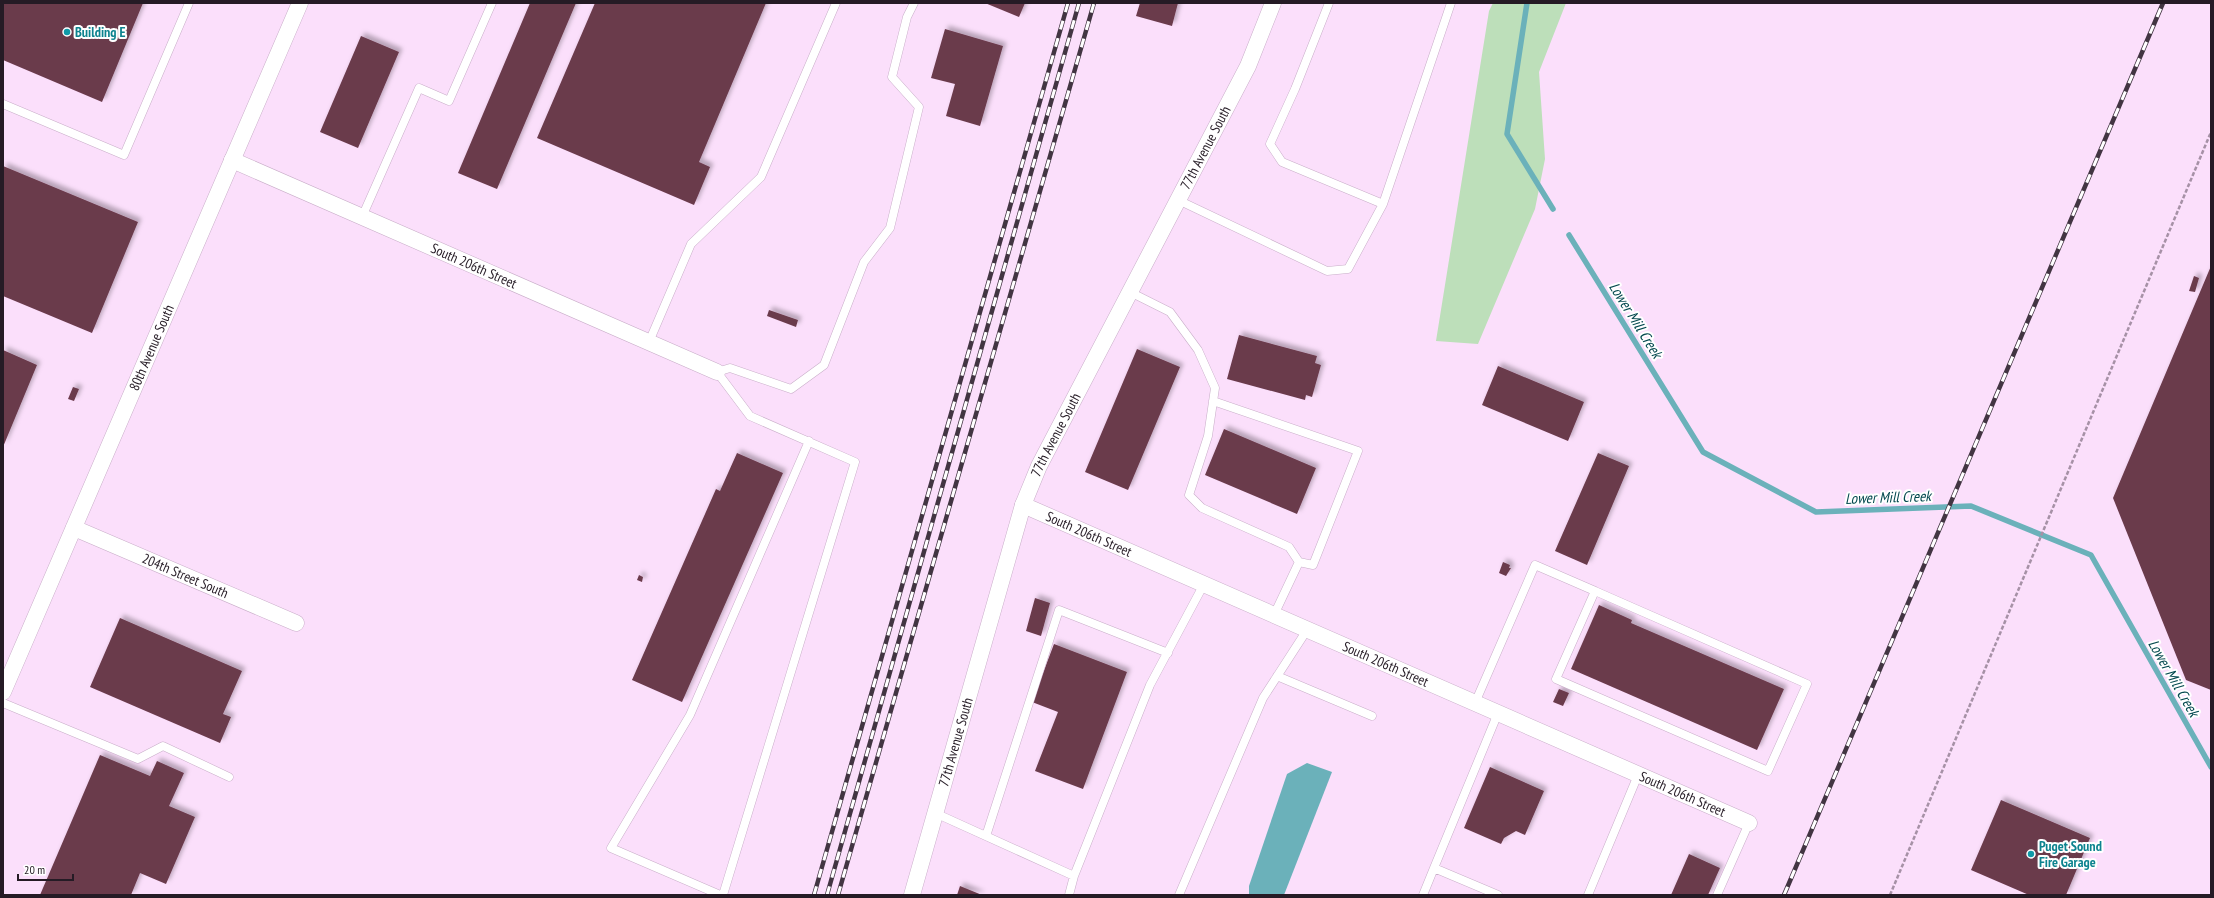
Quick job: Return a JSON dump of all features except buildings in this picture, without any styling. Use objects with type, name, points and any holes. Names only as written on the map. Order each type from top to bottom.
[{"type":"street","name":"80th Avenue South","points":[[3,692],[300,3]]},
{"type":"street","name":"77th Avenue South","points":[[912,895],[1023,505],[1040,466],[1248,66],[1273,3]]},
{"type":"street","name":"South 206th Street","points":[[232,160],[716,372]]},
{"type":"street","name":"South 206th Street","points":[[1023,505],[1749,823]]},
{"type":"street","name":"204th Street South","points":[[74,528],[296,624]]},
{"type":"lane","points":[[3,104],[124,155],[189,3]]},
{"type":"lane","points":[[362,217],[419,88],[449,101],[492,3]]},
{"type":"lane","points":[[649,342],[691,244],[761,176],[836,3]]},
{"type":"lane","points":[[808,441],[690,715],[611,848],[722,895],[854,462],[808,441],[750,416],[716,372],[730,368],[791,390],[824,365],[864,262],[890,228],[919,107],[892,77],[907,18],[914,3]]},
{"type":"lane","points":[[1329,3],[1295,89],[1270,144],[1282,162],[1383,204]]},
{"type":"lane","points":[[1178,200],[1327,271],[1348,269],[1383,204],[1451,3]]},
{"type":"lane","points":[[1130,292],[1170,312],[1198,350],[1215,388],[1213,401],[1208,436],[1189,495],[1202,508],[1289,548],[1299,562],[1314,565],[1358,451],[1213,401]]},
{"type":"lane","points":[[1274,615],[1299,562]]},
{"type":"lane","points":[[1475,703],[1535,565],[1595,591],[1807,684],[1768,771],[1556,679],[1595,591]]},
{"type":"lane","points":[[1069,895],[1074,876],[1150,685],[1204,584]]},
{"type":"lane","points":[[986,836],[1059,610],[1168,653]]},
{"type":"lane","points":[[1179,895],[1263,698],[1307,630]]},
{"type":"lane","points":[[1277,676],[1372,716]]},
{"type":"lane","points":[[3,703],[138,759],[164,746],[229,777]]},
{"type":"lane","points":[[1423,895],[1498,713]]},
{"type":"lane","points":[[1588,895],[1638,775]]},
{"type":"lane","points":[[935,813],[1074,876]]},
{"type":"lane","points":[[1717,895],[1749,823]]},
{"type":"lane","points":[[1434,868],[1498,895]]},
{"type":"path","points":[[1890,895],[2211,132]]},
{"type":"shaded area","points":[[1493,3],[1566,3],[1539,72],[1545,159],[1535,209],[1478,344],[1436,341],[1489,11]]},
{"type":"shaded area","points":[[1307,763],[1332,772],[1284,895],[1249,895],[1249,886],[1287,774]]},
{"type":"waterway","name":"Lower Mill Creek","points":[[1527,3],[1507,134],[1553,209]]},
{"type":"waterway","name":"Lower Mill Creek","points":[[1569,235],[1703,452],[1816,512],[1971,506],[2091,555],[2211,767]]},
{"type":"railway","points":[[814,895],[1068,3]]},
{"type":"railway","points":[[827,895],[1079,3]]},
{"type":"railway","points":[[838,895],[1094,3]]},
{"type":"railway","points":[[1784,895],[2163,3]]},
{"type":"place","name":"Building E","points":[[67,32]]},
{"type":"place","name":"Puget Sound Fire Garage","points":[[2031,854]]}]
